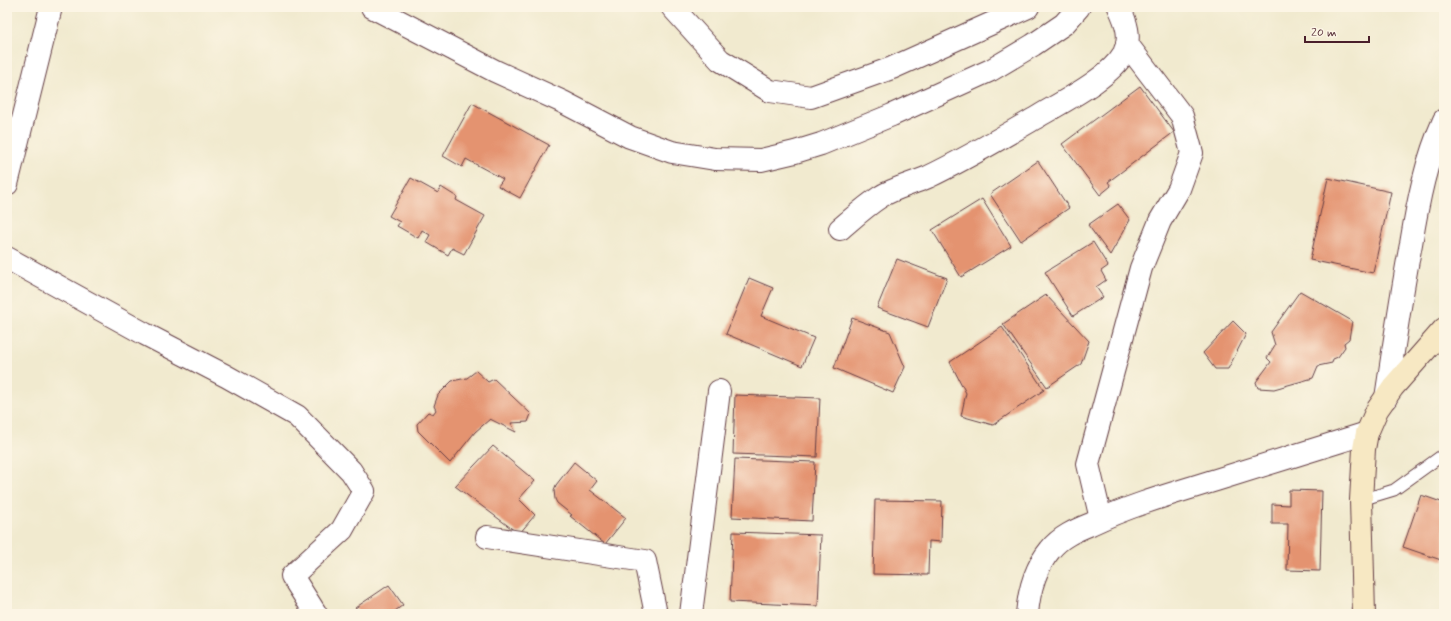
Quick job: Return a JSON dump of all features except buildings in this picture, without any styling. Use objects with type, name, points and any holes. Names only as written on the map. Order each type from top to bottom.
[{"type":"street","points":[[7,184],[51,7]]},
{"type":"street","points":[[372,7],[495,71],[564,102],[630,137],[672,152],[714,158],[761,160],[821,144],[892,115],[991,70],[1033,45],[1064,24],[1079,7]]},
{"type":"street","points":[[672,7],[720,60],[770,91],[811,97],[892,68],[1028,7]]},
{"type":"street","points":[[840,229],[881,196],[956,162],[1088,87],[1114,64],[1123,54],[1127,44],[1129,31],[1119,7]]},
{"type":"street","points":[[1101,519],[1088,464],[1141,268],[1160,221],[1180,189],[1192,154],[1182,116],[1127,44]]},
{"type":"street","points":[[1386,398],[1401,296],[1418,202],[1431,153],[1444,120]]},
{"type":"street","points":[[7,258],[138,331],[226,376],[297,416],[351,471],[364,491],[342,530],[292,576],[316,614]]},
{"type":"street","points":[[1364,614],[1361,500],[1364,453],[1367,433],[1377,410],[1401,377],[1444,328]]},
{"type":"street","points":[[691,614],[719,391]]},
{"type":"street","points":[[1027,614],[1028,600],[1039,566],[1051,549],[1063,538],[1101,519],[1134,505],[1367,433]]},
{"type":"street","points":[[487,538],[645,560],[656,614]]},
{"type":"lane","points":[[1361,500],[1394,490],[1444,454]]}]
